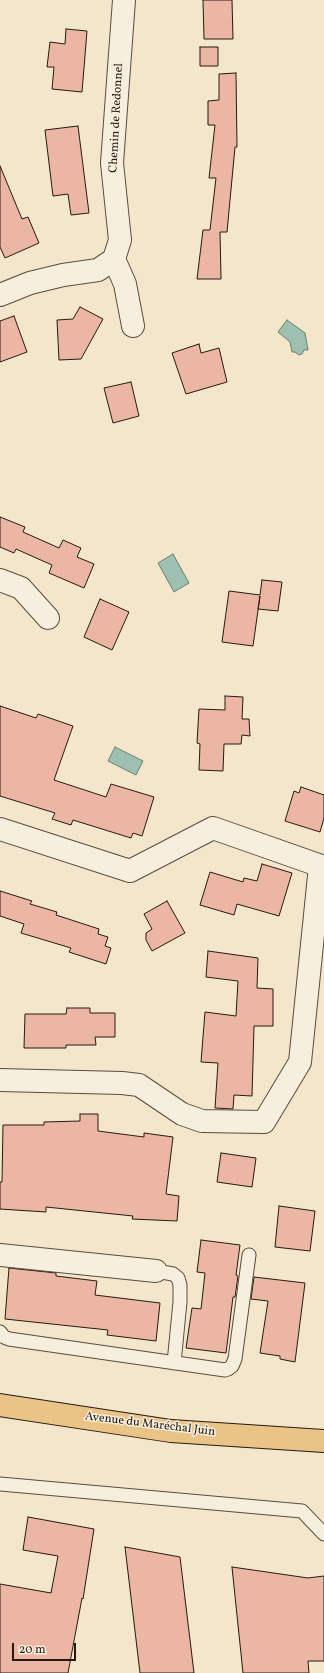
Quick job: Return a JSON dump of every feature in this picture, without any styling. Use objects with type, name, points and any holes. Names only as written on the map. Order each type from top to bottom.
[{"type":"main road","name":"Avenue du Maréchal Juin","points":[[0,1405],[171,1431],[324,1442]]},
{"type":"street","name":"Chemin de Redonnel","points":[[114,259],[120,240],[112,163],[124,0]]},
{"type":"street","points":[[0,295],[30,283],[63,275],[98,270],[114,259],[125,284],[132,326]]},
{"type":"street","points":[[0,580],[22,588],[48,618]]},
{"type":"street","points":[[0,829],[130,870],[213,828],[322,866],[300,1062],[264,1122],[202,1121],[182,1114],[139,1085],[122,1083],[0,1080]]},
{"type":"street","points":[[0,1255],[156,1272]]},
{"type":"lane","points":[[0,1255],[0,1267]]},
{"type":"lane","points":[[0,1332],[4,1337],[9,1339],[225,1370],[232,1366],[235,1359],[249,1255]]},
{"type":"lane","points":[[156,1272],[173,1274],[178,1278],[180,1285],[180,1302],[174,1363]]},
{"type":"lane","points":[[0,1484],[302,1511],[324,1534]]},
{"type":"shaded area","points":[[287,320],[305,333],[308,350],[304,350],[302,354],[299,355],[292,352],[290,342],[278,332]]},
{"type":"shaded area","points":[[173,554],[189,583],[174,592],[158,563]]},
{"type":"shaded area","points":[[115,747],[143,761],[136,775],[108,761]]},
{"type":"building","points":[[203,0],[232,0],[233,39],[204,39]]},
{"type":"building","points":[[66,29],[87,31],[82,92],[52,89],[54,67],[47,67],[50,42],[65,44]]},
{"type":"building","points":[[200,47],[218,47],[218,66],[200,66]]},
{"type":"building","points":[[236,73],[237,147],[235,147],[227,232],[220,232],[221,279],[197,279],[203,230],[210,230],[216,178],[209,178],[215,125],[208,125],[208,101],[219,100],[219,74]]},
{"type":"building","points":[[78,126],[89,213],[71,215],[68,194],[53,196],[45,130]]},
{"type":"building","points":[[0,166],[22,219],[28,217],[39,243],[5,258],[0,247]]},
{"type":"building","points":[[80,307],[103,319],[81,359],[59,360],[57,320],[73,319]]},
{"type":"building","points":[[14,316],[27,352],[0,362],[0,321]]},
{"type":"building","points":[[199,344],[201,353],[219,348],[227,382],[186,394],[172,353]]},
{"type":"building","points":[[131,382],[139,416],[113,423],[104,388]]},
{"type":"building","points":[[0,517],[25,527],[23,532],[59,548],[63,540],[81,548],[77,557],[94,564],[84,588],[49,573],[52,565],[16,549],[14,553],[0,547]]},
{"type":"building","points":[[262,580],[282,582],[278,611],[258,609],[253,646],[222,642],[229,591],[260,595]]},
{"type":"building","points":[[100,599],[129,612],[112,650],[84,637]]},
{"type":"building","points":[[225,696],[243,697],[242,719],[249,719],[250,736],[242,735],[241,744],[224,744],[223,771],[199,770],[200,744],[197,743],[199,709],[225,710]]},
{"type":"building","points":[[0,706],[36,718],[38,714],[73,726],[54,780],[106,797],[111,784],[154,797],[142,836],[133,833],[131,838],[73,820],[71,825],[52,819],[55,813],[0,796]]},
{"type":"building","points":[[301,787],[324,795],[324,818],[320,832],[285,821],[294,791],[299,793]]},
{"type":"building","points":[[262,864],[292,873],[279,916],[237,904],[234,915],[200,905],[210,872],[243,882],[244,878],[257,881]]},
{"type":"building","points":[[0,891],[32,901],[30,904],[57,912],[56,915],[99,929],[98,934],[108,937],[105,946],[111,948],[106,964],[69,952],[71,948],[21,933],[24,924],[0,916]]},
{"type":"building","points":[[167,901],[185,933],[152,951],[146,940],[146,933],[152,929],[144,914]]},
{"type":"building","points":[[208,951],[258,958],[257,988],[273,989],[273,1026],[254,1026],[252,1096],[234,1095],[233,1109],[215,1108],[218,1063],[201,1062],[205,1012],[236,1016],[238,981],[206,977]]},
{"type":"building","points":[[67,1008],[90,1008],[90,1013],[115,1013],[115,1037],[95,1037],[96,1045],[66,1045],[66,1048],[24,1048],[25,1014],[66,1014]]},
{"type":"building","points":[[80,1114],[98,1114],[98,1131],[144,1137],[144,1133],[173,1137],[166,1194],[179,1196],[177,1221],[132,1219],[133,1216],[46,1207],[46,1212],[0,1209],[3,1125],[44,1125],[44,1122],[80,1121]]},
{"type":"building","points":[[221,1153],[256,1158],[252,1187],[217,1182]]},
{"type":"building","points":[[279,1206],[315,1211],[310,1251],[275,1247]]},
{"type":"building","points":[[201,1240],[240,1245],[236,1275],[238,1276],[235,1297],[233,1297],[226,1353],[186,1348],[192,1308],[201,1309],[205,1273],[197,1272]]},
{"type":"building","points":[[9,1268],[56,1273],[56,1276],[97,1281],[95,1295],[160,1303],[156,1341],[107,1335],[108,1330],[5,1319]]},
{"type":"building","points":[[254,1277],[305,1283],[295,1362],[280,1359],[280,1356],[260,1353],[268,1301],[251,1299]]},
{"type":"building","points":[[28,1517],[94,1529],[83,1599],[82,1598],[68,1673],[0,1673],[0,1584],[51,1593],[58,1556],[23,1550]]},
{"type":"building","points":[[125,1547],[180,1557],[194,1673],[140,1673]]},
{"type":"building","points":[[232,1567],[308,1578],[324,1576],[324,1661],[308,1661],[309,1673],[243,1673]]}]
